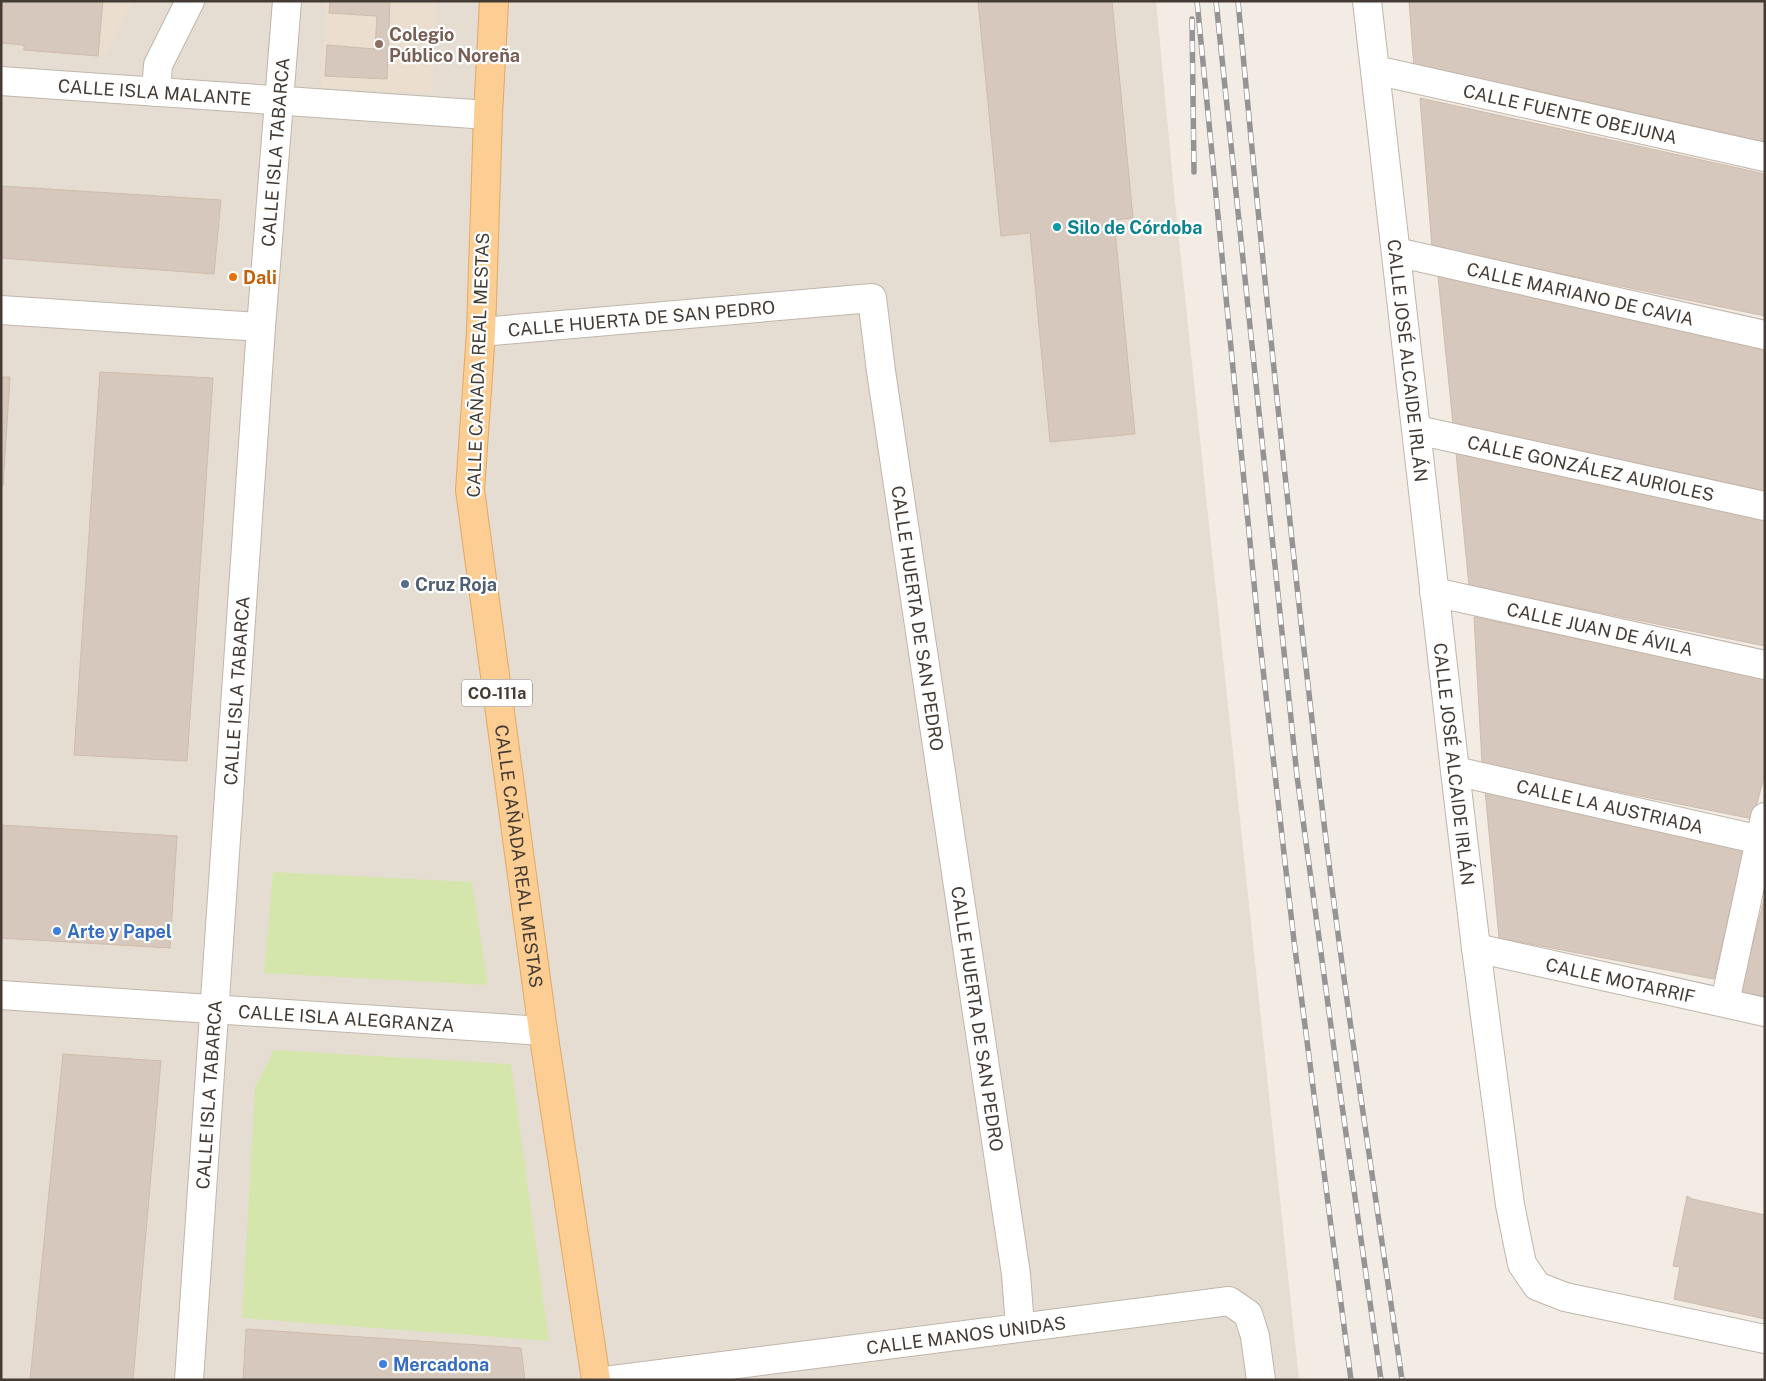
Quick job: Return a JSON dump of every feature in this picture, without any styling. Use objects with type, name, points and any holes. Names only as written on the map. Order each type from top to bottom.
[{"type":"main road","name":"CALLE CAÑADA REAL MESTAS","points":[[494,1],[488,115],[481,332],[470,490],[543,1031],[596,1380]]},
{"type":"street","points":[[156,92],[158,65],[190,1]]},
{"type":"street","name":"CALLE ISLA TABARCA","points":[[189,1380],[261,328],[287,1]]},
{"type":"street","name":"CALLE JOSÉ ALCAIDE IRLÁN","points":[[1367,1],[1476,948],[1510,1205],[1522,1264],[1538,1286],[1565,1297],[1765,1340]]},
{"type":"street","name":"CALLE FUENTE OBEJUNA","points":[[1375,70],[1765,157]]},
{"type":"street","name":"CALLE ISLA MALANTE","points":[[1,81],[488,115]]},
{"type":"street","name":"CALLE MARIANO DE CAVIA","points":[[1396,252],[1765,335]]},
{"type":"street","name":"CALLE HUERTA DE SAN PEDRO","points":[[481,332],[872,298],[1014,1264],[1020,1327]]},
{"type":"street","points":[[1,310],[261,328]]},
{"type":"street","name":"CALLE GONZÁLEZ AURIOLES","points":[[1417,430],[1765,506]]},
{"type":"street","name":"CALLE JUAN DE ÁVILA","points":[[1434,592],[1765,665]]},
{"type":"street","name":"CALLE LA AUSTRIADA","points":[[1455,771],[1763,832]]},
{"type":"street","points":[[1725,1002],[1763,832]]},
{"type":"street","name":"CALLE MOTARRIF","points":[[1476,948],[1765,1012]]},
{"type":"street","name":"CALLE ISLA ALEGRANZA","points":[[1,995],[543,1031]]},
{"type":"street","name":"CALLE MANOS UNIDAS","points":[[614,1380],[1229,1301],[1248,1314],[1255,1336],[1261,1380]]},
{"type":"shaded area","points":[[1,1],[1156,1],[1174,192],[1299,1380],[1,1380]]},
{"type":"shaded area","points":[[1,1],[132,1],[106,54],[98,56],[24,50],[24,45],[1,43]]},
{"type":"shaded area","name":"Colegio Público Noreña","points":[[326,1],[436,1],[432,93],[321,87]]},
{"type":"green space","points":[[273,872],[472,882],[488,985],[264,973]]},
{"type":"green space","points":[[274,1050],[511,1064],[549,1341],[242,1318],[255,1088]]},
{"type":"building","points":[[1,1],[103,1],[98,56],[24,50],[24,45],[1,43]]},
{"type":"building","points":[[330,1],[390,1],[387,79],[325,76],[327,45],[375,49],[377,16],[329,13]]},
{"type":"building","name":"Silo de Córdoba","points":[[978,1],[1112,1],[1133,218],[1114,220],[1135,434],[1050,442],[1030,233],[1001,236]]},
{"type":"building","points":[[1409,1],[1765,1],[1765,145],[1414,68]]},
{"type":"building","points":[[1420,98],[1765,174],[1765,316],[1432,247]]},
{"type":"building","points":[[1,186],[221,200],[214,274],[1,258]]},
{"type":"building","points":[[1438,276],[1765,344],[1765,497],[1453,424]]},
{"type":"building","points":[[100,372],[213,378],[187,761],[74,755]]},
{"type":"building","points":[[1,377],[10,377],[3,486],[1,486]]},
{"type":"building","points":[[1456,453],[1765,519],[1765,646],[1469,586]]},
{"type":"building","points":[[1474,617],[1765,678],[1765,773],[1753,819],[1482,764]]},
{"type":"building","points":[[1485,790],[1744,850],[1714,979],[1499,938]]},
{"type":"building","points":[[1,825],[177,836],[170,948],[1,938]]},
{"type":"building","points":[[1765,896],[1765,999],[1740,993]]},
{"type":"building","points":[[63,1054],[161,1061],[133,1380],[30,1380]]},
{"type":"building","points":[[1687,1196],[1692,1199],[1765,1215],[1765,1319],[1674,1299],[1680,1267],[1673,1266]]},
{"type":"building","name":"Mercadona","points":[[246,1329],[521,1348],[525,1380],[243,1380]]},
{"type":"railway","points":[[1197,1],[1259,634],[1294,941],[1351,1380]]},
{"type":"railway","points":[[1216,1],[1297,776],[1381,1380]]},
{"type":"railway","points":[[1238,1],[1286,483],[1327,848],[1402,1380]]},
{"type":"railway","points":[[1192,19],[1194,172]]},
{"type":"place","name":"Colegio Público Noreña","points":[[379,44]]},
{"type":"place","name":"Silo de Córdoba","points":[[1057,227]]},
{"type":"place","name":"Dali","points":[[233,277]]},
{"type":"place","name":"Cruz Roja","points":[[405,584]]},
{"type":"place","name":"Arte y Papel","points":[[57,931]]},
{"type":"place","name":"Mercadona","points":[[383,1364]]}]
